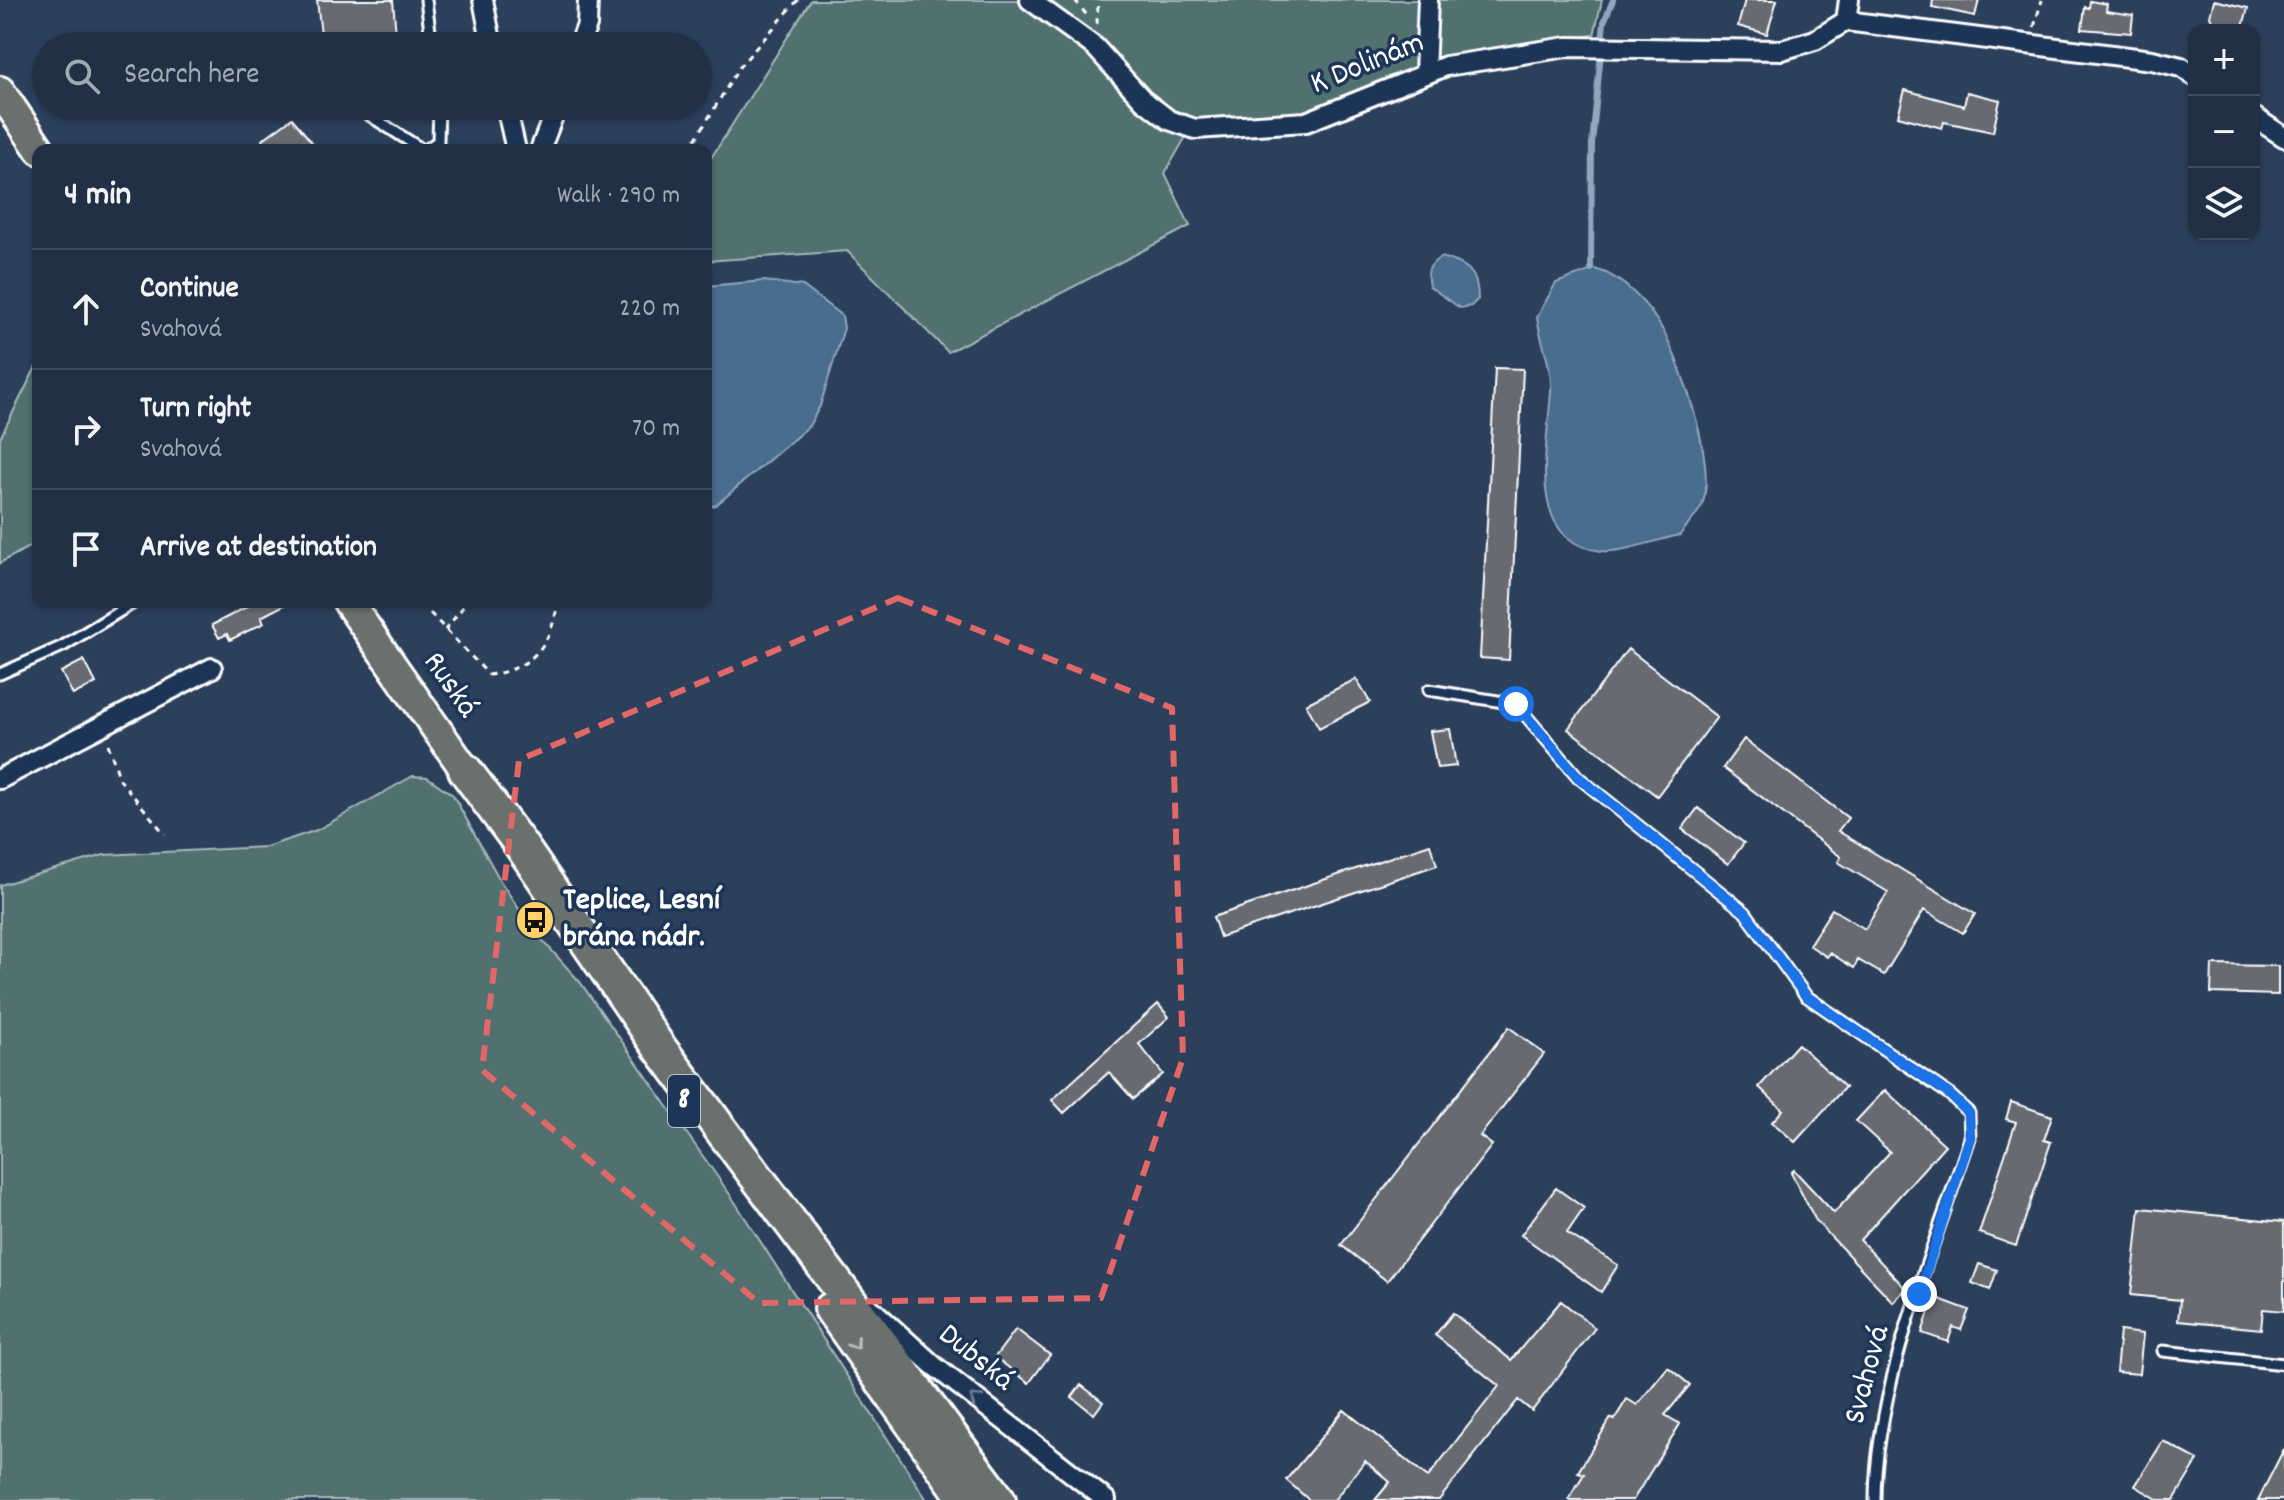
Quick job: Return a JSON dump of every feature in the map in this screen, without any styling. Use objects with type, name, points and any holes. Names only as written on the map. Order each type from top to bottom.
[{"type":"highway","name":"8","points":[[465,770],[520,844],[667,1059],[999,1500]]},
{"type":"highway","name":"8","points":[[465,770],[506,843],[725,1161],[966,1500]]},
{"type":"main road","points":[[0,91],[36,144]]},
{"type":"main road","name":"Ruská","points":[[352,608],[465,770]]},
{"type":"street","points":[[483,0],[489,32]]},
{"type":"street","points":[[584,32],[588,0]]},
{"type":"street","name":"K Dolinám","points":[[1030,0],[1095,47],[1143,100],[1169,120],[1195,129],[1306,122],[1446,66],[1567,47],[1782,50],[1815,40],[1846,21]]},
{"type":"street","points":[[1425,73],[1428,0]]},
{"type":"street","points":[[1849,0],[1846,21],[2152,60],[2181,67],[2188,72]]},
{"type":"street","points":[[509,120],[515,144]]},
{"type":"street","points":[[542,144],[552,120]]},
{"type":"street","points":[[2260,121],[2284,137]]},
{"type":"street","points":[[0,779],[212,668]]},
{"type":"street","name":"Dubská","points":[[815,1253],[933,1365],[1106,1500]]},
{"type":"lane","points":[[426,0],[430,32]]},
{"type":"lane","points":[[377,120],[415,144]]},
{"type":"lane","points":[[434,144],[438,141],[439,120]]},
{"type":"lane","points":[[0,674],[63,646],[125,608]]},
{"type":"lane","name":"Svahová","points":[[1429,690],[1516,704],[1578,777],[1745,912],[1806,996],[1949,1094],[1969,1113],[1970,1138],[1894,1371],[1875,1454],[1875,1500]]},
{"type":"lane","points":[[2163,1351],[2284,1364]]},
{"type":"lane","points":[[914,1425],[925,1465]]},
{"type":"path","points":[[712,112],[740,66],[798,0]]},
{"type":"path","points":[[1075,0],[1079,5]]},
{"type":"path","points":[[1097,30],[1098,0]]},
{"type":"path","points":[[2029,44],[2042,0]]},
{"type":"path","points":[[693,144],[707,120]]},
{"type":"path","points":[[429,608],[445,630],[489,675],[513,671],[539,652],[555,621],[557,608]]},
{"type":"path","points":[[445,630],[462,608]]},
{"type":"path","points":[[103,724],[120,780],[165,834]]},
{"type":"highlighted area","points":[[898,598],[1172,708],[1183,1058],[1101,1298],[759,1303],[482,1070],[519,760]]},
{"type":"green space","points":[[811,0],[1602,0],[1594,35],[1439,57],[1305,113],[1195,121],[1165,173],[1190,226],[948,352],[847,251],[712,261],[712,157]]},
{"type":"green space","points":[[32,375],[32,545],[0,563],[0,438]]},
{"type":"green space","points":[[413,776],[427,777],[453,795],[501,882],[533,930],[580,982],[731,1196],[927,1500],[0,1500],[0,885],[104,855],[266,847],[317,830]]},
{"type":"water","points":[[1441,257],[1464,266],[1473,275],[1478,299],[1471,306],[1460,308],[1429,286],[1429,269]]},
{"type":"water","points":[[1595,269],[1616,279],[1635,294],[1665,334],[1689,394],[1705,467],[1702,505],[1680,535],[1610,551],[1577,544],[1560,530],[1550,510],[1546,487],[1551,380],[1537,317],[1556,283]]},
{"type":"water","points":[[764,281],[803,286],[842,316],[844,328],[820,406],[809,426],[712,506],[712,285]]},
{"type":"building","points":[[317,0],[393,0],[396,32],[321,32]]},
{"type":"building","points":[[1745,0],[1777,0],[1767,34],[1738,26]]},
{"type":"building","points":[[1933,0],[1979,0],[1975,16],[1932,7]]},
{"type":"building","points":[[2214,0],[2248,8],[2244,24],[2215,24],[2210,16]]},
{"type":"building","points":[[2090,1],[2107,4],[2106,11],[2133,15],[2131,33],[2082,29],[2085,7],[2089,8]]},
{"type":"building","points":[[1905,90],[1964,106],[1967,92],[2000,100],[1993,132],[1944,122],[1942,128],[1898,116]]},
{"type":"building","points":[[294,120],[313,144],[265,144],[262,140]]},
{"type":"building","points":[[1495,368],[1523,369],[1509,660],[1480,658]]},
{"type":"building","points":[[245,608],[278,608],[261,617],[264,623],[230,640],[227,634],[219,638],[212,625]]},
{"type":"building","points":[[1628,649],[1717,717],[1657,796],[1568,729]]},
{"type":"building","points":[[84,660],[96,683],[73,695],[61,672]]},
{"type":"building","points":[[1356,679],[1370,702],[1319,728],[1306,704]]},
{"type":"building","points":[[1450,729],[1456,766],[1437,768],[1430,731]]},
{"type":"building","points":[[1744,739],[1848,818],[1838,831],[1975,914],[1963,933],[1924,910],[1884,975],[1858,960],[1854,968],[1830,953],[1827,957],[1809,945],[1832,909],[1865,929],[1888,892],[1838,862],[1841,857],[1723,768]]},
{"type":"building","points":[[1698,808],[1744,843],[1728,864],[1682,829]]},
{"type":"building","points":[[1430,844],[1437,865],[1220,937],[1213,917]]},
{"type":"building","points":[[2212,965],[2278,966],[2278,995],[2211,993]]},
{"type":"building","points":[[1158,1004],[1169,1017],[1139,1044],[1163,1074],[1133,1099],[1109,1072],[1064,1113],[1052,1100]]},
{"type":"building","points":[[1509,1027],[1544,1054],[1480,1136],[1492,1145],[1387,1281],[1341,1245]]},
{"type":"building","points":[[1798,1044],[1845,1087],[1795,1142],[1772,1122],[1783,1110],[1759,1087]]},
{"type":"building","points":[[1885,1090],[1945,1145],[1860,1240],[1906,1289],[1893,1302],[1816,1221],[1791,1173],[1794,1170],[1834,1213],[1890,1152],[1856,1121]]},
{"type":"building","points":[[2011,1102],[2052,1116],[2044,1140],[2051,1142],[2016,1246],[1979,1233],[2016,1122],[2006,1119]]},
{"type":"building","points":[[1556,1188],[1584,1208],[1567,1233],[1618,1265],[1601,1292],[1521,1235]]},
{"type":"building","points":[[2140,1208],[2284,1222],[2284,1311],[2263,1309],[2261,1329],[2178,1321],[2180,1300],[2131,1295]]},
{"type":"building","points":[[1979,1264],[1997,1270],[1990,1290],[1972,1283]]},
{"type":"building","points":[[1934,1297],[1969,1310],[1961,1330],[1953,1327],[1948,1342],[1922,1333]]},
{"type":"building","points":[[1561,1301],[1595,1328],[1532,1411],[1518,1400],[1439,1500],[1375,1500],[1390,1482],[1365,1461],[1334,1500],[1309,1500],[1286,1480],[1344,1410],[1428,1477],[1499,1386],[1435,1335],[1453,1313],[1511,1360]]},
{"type":"building","points":[[1016,1329],[1050,1355],[1029,1383],[995,1357]]},
{"type":"building","points":[[2120,1331],[2143,1334],[2139,1374],[2116,1372]]},
{"type":"building","points":[[1668,1367],[1690,1385],[1665,1415],[1680,1424],[1633,1500],[1568,1500],[1584,1474],[1578,1472],[1611,1418],[1614,1420],[1627,1399],[1637,1405]]},
{"type":"building","points":[[1081,1385],[1103,1402],[1094,1414],[1072,1397]]},
{"type":"building","points":[[2163,1441],[2198,1460],[2174,1500],[2159,1500],[2135,1486]]},
{"type":"building","points":[[2284,1449],[2284,1500],[2258,1500]]},
{"type":"waterway","points":[[1591,269],[1592,144],[1604,22],[1613,0]]},
{"type":"place","name":"Teplice, Lesní brána nádr.","points":[[535,920]]},
{"type":"route","points":[[1516,704],[1578,777],[1745,912],[1806,996],[1949,1094],[1969,1113],[1970,1138],[1919,1294]]}]
